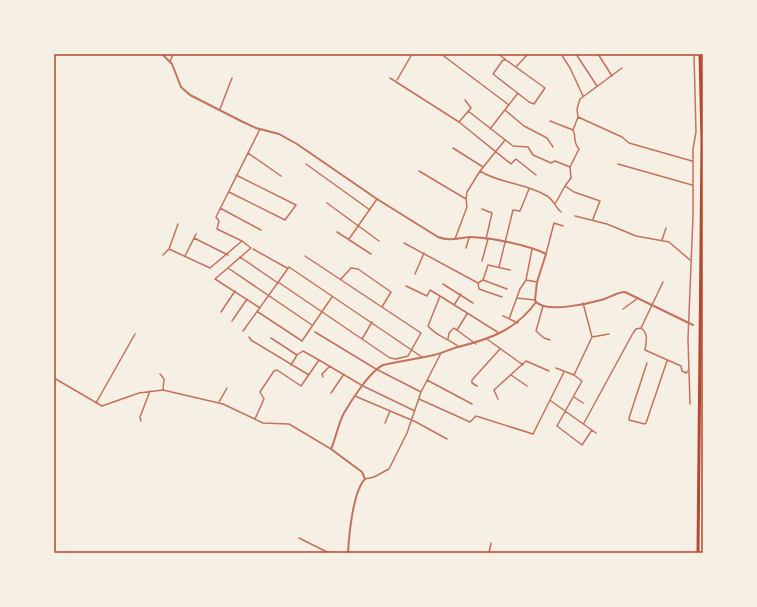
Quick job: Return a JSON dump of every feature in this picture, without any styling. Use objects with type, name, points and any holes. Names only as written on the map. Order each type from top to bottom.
[{"type":"highway","points":[[698,553],[702,141],[700,54]]},
{"type":"street","points":[[162,54],[170,62],[178,82],[184,90],[260,129],[279,134],[298,144],[377,199],[438,237],[455,240],[469,238],[487,239],[505,242],[546,254]]},
{"type":"street","points":[[170,62],[173,54]]},
{"type":"street","points":[[397,81],[412,54]]},
{"type":"street","points":[[441,54],[509,105]]},
{"type":"street","points":[[498,54],[505,59],[545,88],[534,104],[493,74],[505,59]]},
{"type":"street","points":[[516,67],[528,54]]},
{"type":"street","points":[[561,54],[570,68],[583,96]]},
{"type":"street","points":[[576,54],[597,86]]},
{"type":"street","points":[[598,54],[612,76]]},
{"type":"street","points":[[690,404],[689,323],[692,161],[696,132],[694,54]]},
{"type":"street","points":[[555,204],[571,178],[570,167],[579,149],[575,144],[573,130],[578,117],[578,104],[583,96],[622,68]]},
{"type":"street","points":[[220,109],[232,78]]},
{"type":"street","points":[[390,78],[397,81],[459,122],[511,164],[516,159],[536,175]]},
{"type":"street","points":[[490,129],[518,93]]},
{"type":"street","points":[[459,122],[471,106],[465,100]]},
{"type":"street","points":[[505,110],[524,126],[547,138],[553,147]]},
{"type":"street","points":[[468,111],[514,147],[528,147],[533,155],[551,163],[554,161],[570,167]]},
{"type":"street","points":[[578,117],[622,136],[629,143],[692,161]]},
{"type":"street","points":[[550,121],[573,130]]},
{"type":"street","points":[[260,129],[216,214],[216,218],[219,220],[217,229],[242,241],[251,248],[215,278],[260,308]]},
{"type":"street","points":[[455,240],[467,207],[467,192],[482,167],[505,140]]},
{"type":"street","points":[[453,148],[482,167]]},
{"type":"street","points":[[248,152],[281,176]]},
{"type":"street","points":[[306,164],[370,210]]},
{"type":"street","points":[[618,164],[692,185]]},
{"type":"street","points":[[419,170],[466,199]]},
{"type":"street","points":[[480,171],[498,180],[529,188],[546,195],[561,212]]},
{"type":"street","points":[[228,191],[285,220],[296,205],[236,175]]},
{"type":"street","points":[[565,186],[572,191],[600,202],[593,219]]},
{"type":"street","points":[[499,267],[513,210],[520,210],[529,188]]},
{"type":"street","points":[[348,239],[377,199]]},
{"type":"street","points":[[327,203],[379,241]]},
{"type":"street","points":[[220,208],[261,230]]},
{"type":"street","points":[[482,209],[492,213],[482,261]]},
{"type":"street","points":[[575,216],[593,219],[636,236],[662,240],[674,244],[690,260]]},
{"type":"street","points":[[331,449],[343,414],[376,369],[383,365],[476,344],[518,323],[525,317],[536,301],[537,282],[554,223],[563,226]]},
{"type":"street","points":[[163,255],[169,249],[178,224]]},
{"type":"street","points":[[662,240],[666,228]]},
{"type":"street","points":[[337,232],[371,254]]},
{"type":"street","points":[[185,256],[196,234]]},
{"type":"street","points":[[194,238],[228,255]]},
{"type":"street","points":[[466,248],[469,238]]},
{"type":"street","points":[[169,249],[210,268],[228,255],[242,241]]},
{"type":"street","points":[[404,243],[478,283]]},
{"type":"street","points":[[253,249],[287,268],[292,269],[422,357]]},
{"type":"street","points":[[509,319],[526,280],[532,249]]},
{"type":"street","points":[[415,274],[424,253]]},
{"type":"street","points":[[240,257],[392,359],[407,357],[413,350],[421,333],[305,256]]},
{"type":"street","points":[[478,283],[483,280],[488,266],[510,270]]},
{"type":"street","points":[[227,267],[312,326]]},
{"type":"street","points":[[244,331],[287,268]]},
{"type":"street","points":[[341,280],[350,268],[364,274],[391,292],[382,306]]},
{"type":"street","points":[[483,280],[507,289]]},
{"type":"street","points":[[526,280],[537,282]]},
{"type":"street","points":[[641,328],[651,304],[663,282]]},
{"type":"street","points":[[478,283],[479,289],[502,297]]},
{"type":"street","points":[[443,284],[473,302]]},
{"type":"street","points":[[406,286],[427,296],[430,290],[499,333]]},
{"type":"street","points":[[221,312],[235,291]]},
{"type":"street","points":[[517,298],[536,301],[543,306],[559,308],[600,300],[622,292],[651,304],[693,325]]},
{"type":"street","points":[[454,305],[461,294]]},
{"type":"street","points":[[258,312],[302,341],[332,296]]},
{"type":"street","points":[[440,296],[428,326],[438,335],[448,339],[459,347]]},
{"type":"street","points":[[623,310],[638,298]]},
{"type":"street","points":[[232,321],[247,299]]},
{"type":"street","points":[[574,375],[592,337],[583,303]]},
{"type":"street","points":[[543,306],[536,331],[544,338],[550,340]]},
{"type":"street","points":[[457,330],[467,314]]},
{"type":"street","points":[[503,316],[518,323]]},
{"type":"street","points":[[362,339],[372,322]]},
{"type":"street","points":[[641,328],[646,334],[647,342],[645,350],[667,362],[681,366],[682,371],[686,373],[689,370]]},
{"type":"street","points":[[584,423],[633,333],[636,329],[641,328]]},
{"type":"street","points":[[448,339],[449,333],[452,329],[457,330],[476,344]]},
{"type":"street","points":[[315,332],[376,369],[421,392]]},
{"type":"street","points":[[96,403],[135,334]]},
{"type":"street","points":[[592,337],[609,334]]},
{"type":"street","points":[[249,337],[251,340],[309,375]]},
{"type":"street","points":[[271,338],[297,355]]},
{"type":"street","points":[[487,338],[523,365]]},
{"type":"street","points":[[477,386],[472,382],[472,380],[500,349]]},
{"type":"street","points":[[291,365],[297,355],[303,351],[363,386],[415,411]]},
{"type":"street","points":[[348,553],[357,496],[361,483],[365,479],[374,477],[389,469],[412,421],[421,392],[441,353]]},
{"type":"street","points":[[255,419],[264,399],[260,392],[274,371],[277,370],[301,386],[319,360]]},
{"type":"street","points":[[498,399],[493,391],[529,361],[549,371]]},
{"type":"street","points":[[647,363],[628,418],[629,420],[645,424],[667,362]]},
{"type":"street","points":[[323,377],[322,374],[330,366]]},
{"type":"street","points":[[556,368],[574,375],[582,381],[557,426],[580,445],[583,444],[592,430]]},
{"type":"street","points":[[419,399],[470,422],[476,416],[531,434],[534,433],[564,372]]},
{"type":"street","points":[[160,374],[164,379],[163,390]]},
{"type":"street","points":[[331,393],[344,374]]},
{"type":"street","points":[[511,376],[527,386]]},
{"type":"street","points":[[54,378],[96,403],[106,405],[150,391],[163,390],[219,402],[265,424],[289,424],[331,449],[362,472],[365,479]]},
{"type":"street","points":[[427,380],[472,404]]},
{"type":"street","points":[[219,402],[227,388]]},
{"type":"street","points":[[141,421],[140,417],[150,391]]},
{"type":"street","points":[[355,396],[412,421],[447,439]]},
{"type":"street","points":[[574,397],[583,403]]},
{"type":"street","points":[[551,401],[566,410],[596,433]]},
{"type":"street","points":[[385,423],[390,411]]},
{"type":"street","points":[[299,538],[327,552],[336,553]]},
{"type":"street","points":[[489,553],[492,543]]}]
